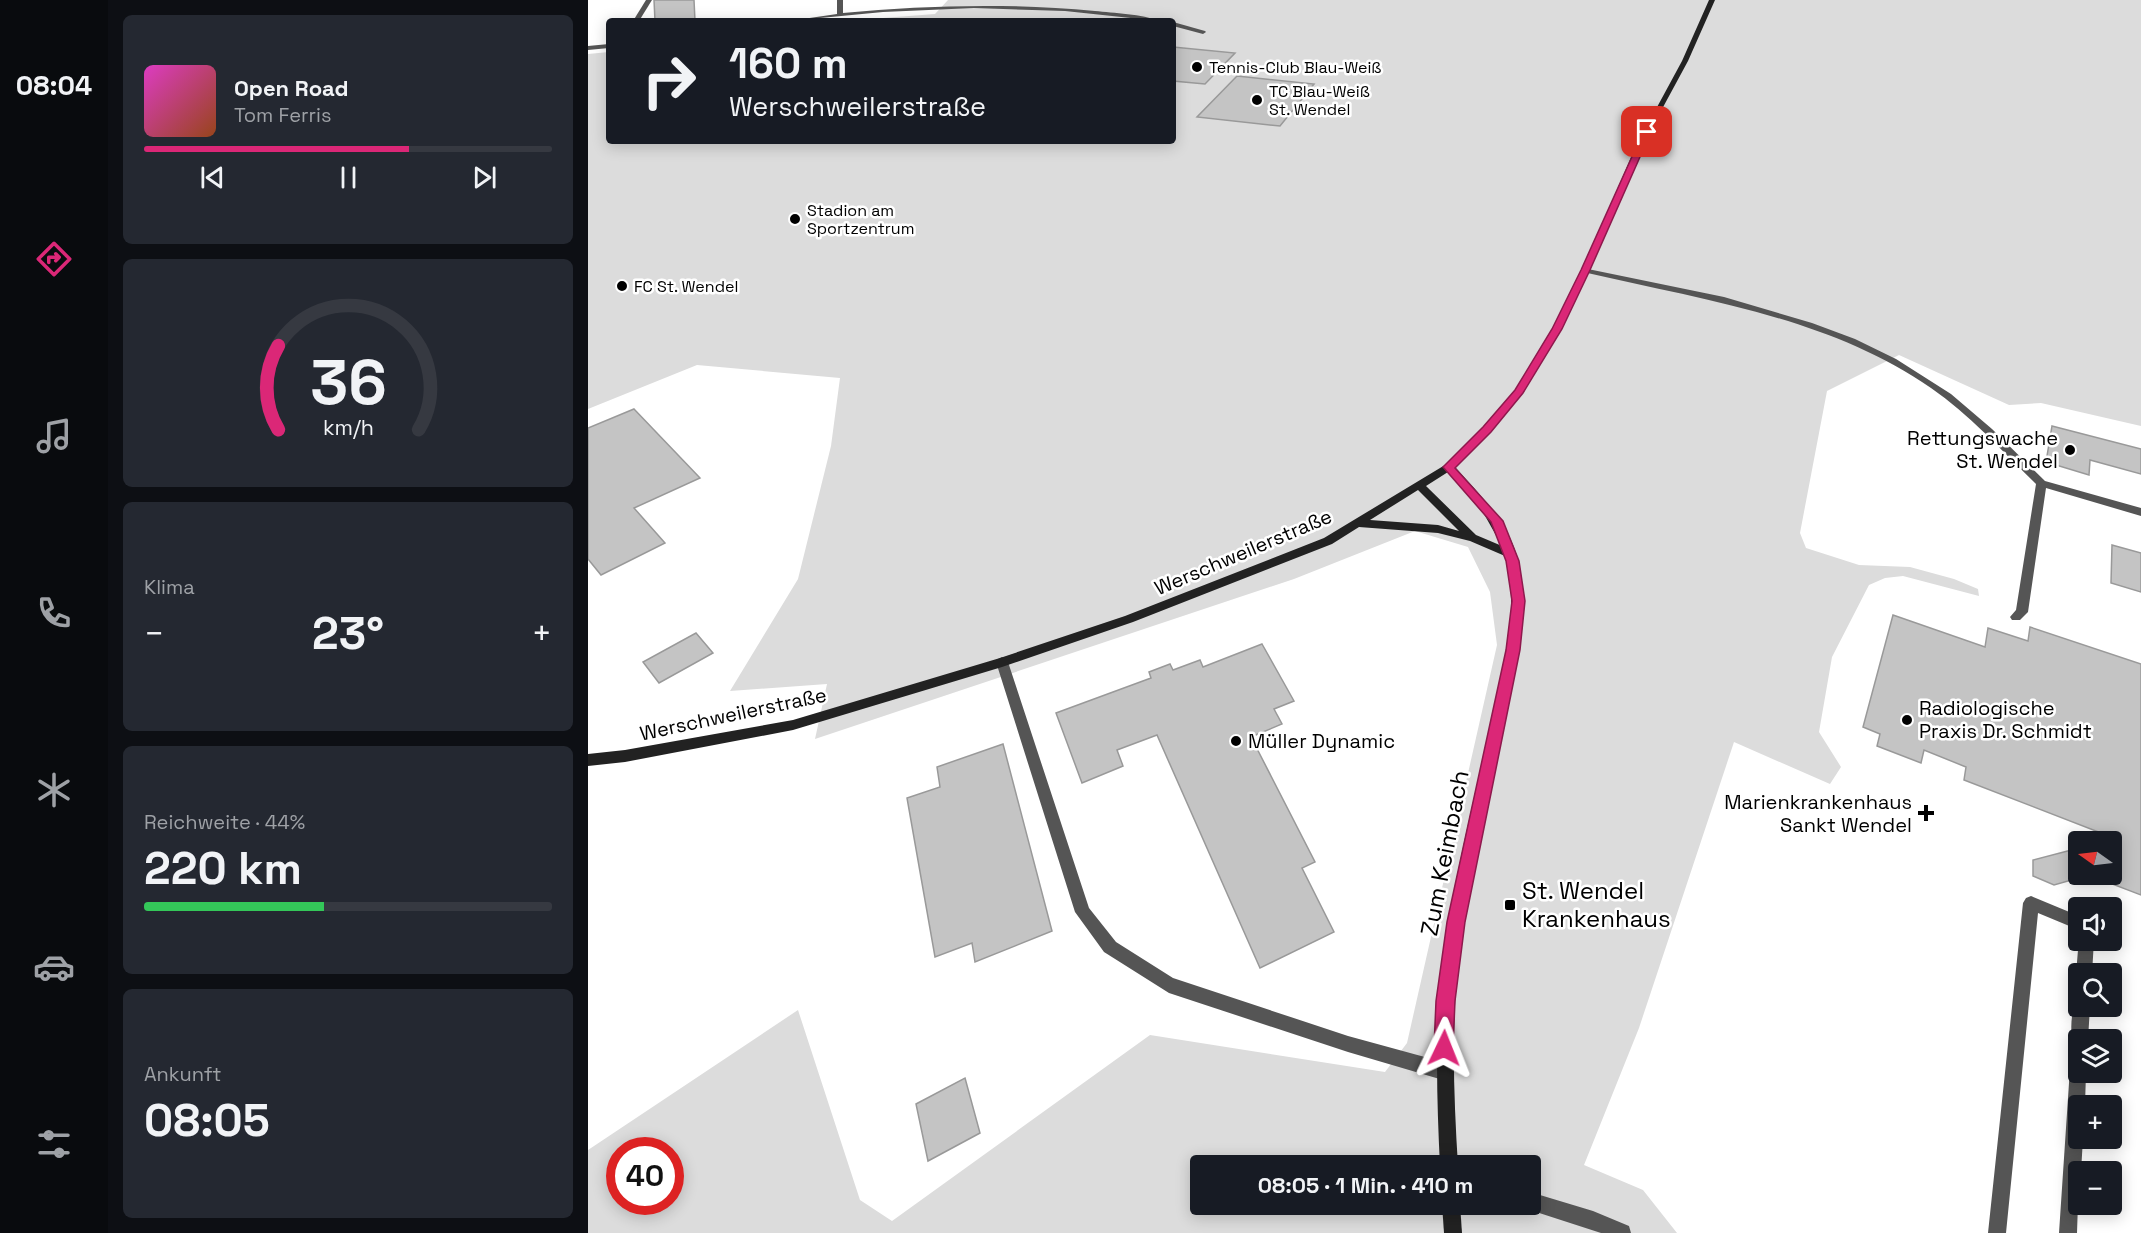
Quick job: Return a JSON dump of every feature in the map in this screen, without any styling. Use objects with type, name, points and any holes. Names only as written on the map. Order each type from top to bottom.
[{"type":"main road","name":"Werschweilerstraße","points":[[588,760],[625,756],[793,725],[1002,662],[1129,619],[1328,541],[1449,467],[1487,429],[1520,391],[1557,329],[1586,270],[1639,146],[1685,61],[1712,0]]},
{"type":"main road","name":"Zum Keimbach","points":[[1448,1155],[1443,1071],[1446,1001],[1456,922],[1513,650],[1518,601],[1512,561],[1497,521],[1449,467]]},
{"type":"main road","points":[[1419,485],[1473,538]]},
{"type":"main road","points":[[1357,523],[1438,529],[1473,538],[1509,553]]},
{"type":"main road","points":[[1452,1215],[1453,1233]]},
{"type":"street","points":[[638,18],[649,0]]},
{"type":"street","points":[[840,0],[840,15]]},
{"type":"street","points":[[816,18],[927,8],[1010,7],[1083,11],[1134,18]]},
{"type":"street","points":[[1176,25],[1203,32]]},
{"type":"street","points":[[588,48],[606,46]]},
{"type":"street","points":[[1586,270],[1722,298],[1786,315],[1850,340],[1934,386],[1978,422],[2041,483],[2141,512]]},
{"type":"street","points":[[2016,617],[2022,612],[2041,483]]},
{"type":"street","points":[[1002,662],[1083,912],[1110,947],[1169,985],[1348,1044],[1443,1071]]},
{"type":"street","points":[[1997,1233],[2031,903],[2068,918]]},
{"type":"street","points":[[2068,1233],[2077,1083]]},
{"type":"street","points":[[1541,1204],[1593,1220],[1622,1233]]},
{"type":"shaded area","points":[[948,0],[2141,0],[2141,426],[2041,403],[2009,405],[1899,355],[1827,391],[1800,533],[1806,548],[1859,565],[1910,567],[1954,579],[1978,589],[1979,596],[1903,576],[1885,578],[1869,585],[1832,657],[1819,732],[1841,767],[1830,784],[1734,742],[1639,1028],[1584,1165],[1643,1190],[1677,1233],[588,1233],[588,1150],[606,1138],[606,1215],[684,1215],[684,1137],[608,1137],[798,1010],[860,1200],[892,1221],[1150,1035],[1385,1072],[1407,1043],[1497,645],[1490,592],[1468,547],[1415,531],[1294,579],[815,739],[827,684],[730,691],[798,579],[831,446],[840,378],[697,365],[588,409],[588,54],[606,52],[606,144],[1176,144],[1176,18],[883,18],[935,14]]},
{"type":"building","points":[[654,0],[694,0],[695,18],[655,18]]},
{"type":"building","name":"Tennis-Club Blau-Weiß","points":[[1176,47],[1235,53],[1205,84],[1176,81]]},
{"type":"building","name":"TC Blau-Weiß St. Wendel","points":[[1237,76],[1314,84],[1280,126],[1197,117]]},
{"type":"building","points":[[634,409],[700,478],[634,508],[665,543],[601,575],[588,559],[588,428]]},
{"type":"building","points":[[2052,426],[2141,449],[2141,474],[2090,460],[2089,475],[2046,462]]},
{"type":"building","points":[[2112,545],[2141,553],[2141,592],[2111,583]]},
{"type":"building","points":[[1893,615],[1985,647],[1988,628],[2028,641],[2030,627],[2141,664],[2141,895],[2115,885],[2122,885],[2122,831],[2096,831],[1964,780],[1966,767],[1924,750],[1921,763],[1877,746],[1880,734],[1863,727]]},
{"type":"building","points":[[696,633],[713,653],[659,683],[643,662]]},
{"type":"building","points":[[1262,644],[1294,701],[1274,709],[1282,724],[1251,737],[1315,862],[1302,868],[1334,932],[1260,968],[1157,735],[1117,750],[1123,766],[1082,783],[1056,713],[1151,678],[1149,672],[1170,664],[1173,670],[1200,660],[1203,667]]},
{"type":"building","points":[[1003,744],[1052,931],[975,962],[972,943],[935,957],[907,798],[940,787],[937,767]]},
{"type":"building","points":[[2068,851],[2068,881],[2054,885],[2033,876],[2033,860]]},
{"type":"building","points":[[965,1078],[980,1133],[928,1161],[916,1104]]},
{"type":"place","name":"Tennis-Club Blau-Weiß","points":[[1197,67]]},
{"type":"place","name":"TC Blau-Weiß St. Wendel","points":[[1257,100]]},
{"type":"place","name":"Stadion am Sportzentrum","points":[[795,219]]},
{"type":"place","name":"FC St. Wendel","points":[[622,286]]},
{"type":"place","name":"Rettungswache St. Wendel","points":[[2070,450]]},
{"type":"place","name":"Radiologische Praxis Dr. Schmidt","points":[[1907,720]]},
{"type":"place","name":"Müller Dynamic","points":[[1236,741]]},
{"type":"place","name":"Marienkrankenhaus Sankt Wendel","points":[[1926,813]]},
{"type":"place","name":"St. Wendel Krankenhaus","points":[[1510,905]]},
{"type":"route","points":[[1444,1048],[1446,1001],[1456,922],[1513,650],[1518,601],[1512,561],[1497,521],[1449,467],[1487,429],[1520,391],[1557,329],[1586,270],[1647,132]]}]
